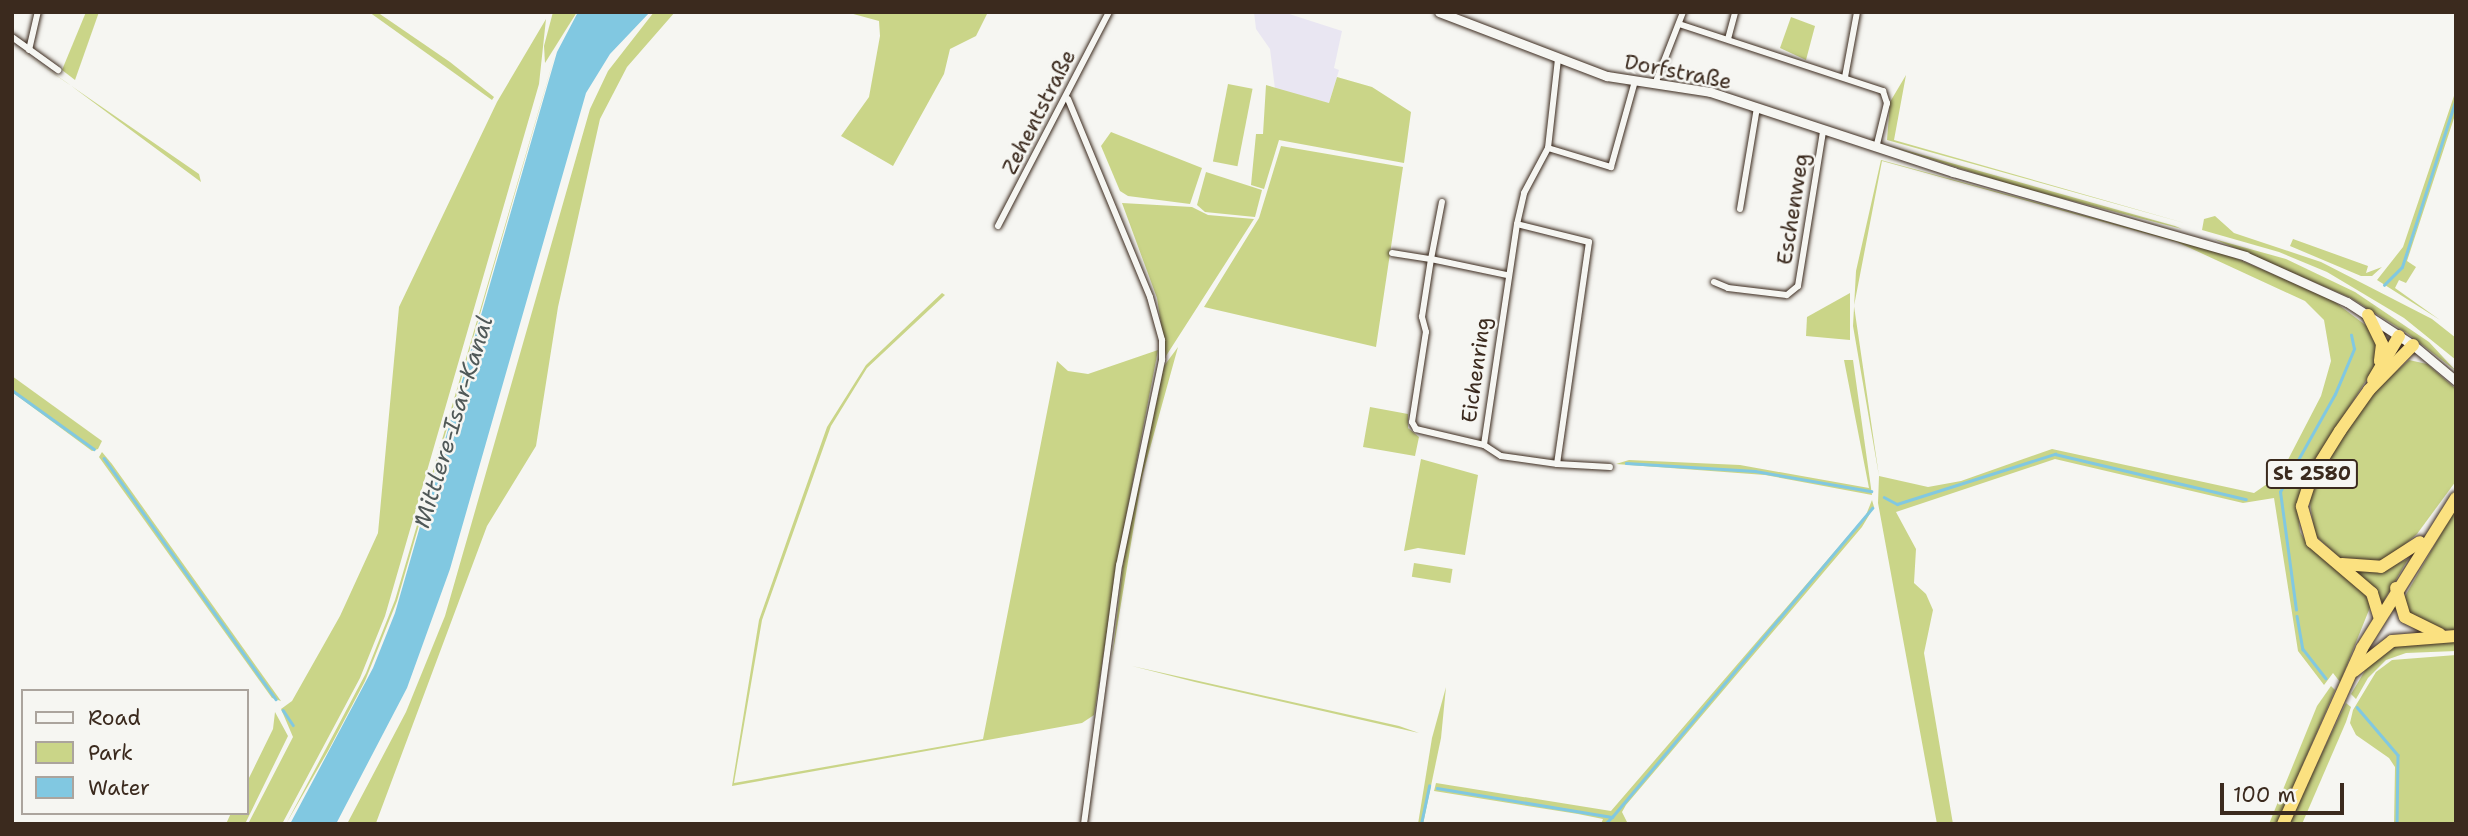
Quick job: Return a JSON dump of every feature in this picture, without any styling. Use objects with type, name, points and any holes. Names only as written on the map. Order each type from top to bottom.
[{"type":"highway","name":"St 2580","points":[[2368,315],[2382,344],[2379,366]]},
{"type":"highway","name":"St 2580","points":[[2369,390],[2379,366],[2399,335]]},
{"type":"highway","name":"St 2580","points":[[2379,616],[2372,593],[2334,562],[2307,534],[2303,497],[2319,462],[2369,390],[2413,345]]},
{"type":"highway","points":[[2283,824],[2347,679],[2379,616],[2456,498]]},
{"type":"highway","points":[[2334,562],[2362,569],[2381,567],[2432,533]]},
{"type":"highway","points":[[2396,589],[2405,617],[2451,636]]},
{"type":"highway","points":[[2347,679],[2372,654],[2392,641],[2451,636]]},
{"type":"street","points":[[29,50],[38,12]]},
{"type":"street","name":"Zehentstraße","points":[[998,226],[1068,99],[1109,12]]},
{"type":"street","name":"Dorfstraße","points":[[1439,12],[1558,59],[1635,81],[1710,92],[1876,149],[2245,256],[2309,283],[2368,315],[2413,345],[2456,381]]},
{"type":"street","points":[[1655,84],[1683,12]]},
{"type":"street","points":[[1728,38],[1735,12]]},
{"type":"street","points":[[1845,77],[1857,12]]},
{"type":"street","points":[[1679,24],[1845,77],[1886,94],[1876,149]]},
{"type":"street","points":[[12,37],[58,70]]},
{"type":"street","name":"Eichenring","points":[[1558,59],[1548,148],[1524,194],[1507,275],[1484,445],[1501,456],[1557,464],[1610,467]]},
{"type":"street","points":[[1548,148],[1611,167],[1635,81]]},
{"type":"street","points":[[1068,99],[1150,297],[1162,340],[1162,360],[1119,565],[1084,824]]},
{"type":"street","points":[[1740,209],[1757,107]]},
{"type":"street","name":"Eschenweg","points":[[1714,282],[1728,288],[1787,295],[1798,286],[1823,131]]},
{"type":"street","points":[[1442,202],[1422,317],[1426,332],[1412,422],[1422,434],[1484,445]]},
{"type":"street","points":[[1517,224],[1588,242],[1557,464]]},
{"type":"street","points":[[1392,253],[1507,275]]},
{"type":"shaded area","points":[[1254,12],[1283,12],[1342,31],[1334,68],[1339,70],[1329,103],[1275,89],[1270,49],[1256,29]]},
{"type":"green space","points":[[86,12],[99,12],[75,80],[62,70]]},
{"type":"green space","points":[[369,12],[377,12],[450,62],[494,97],[492,100]]},
{"type":"green space","points":[[553,12],[577,12],[545,63],[544,46]]},
{"type":"green space","points":[[654,12],[675,12],[627,67],[600,119],[558,307],[536,446],[487,526],[376,823],[347,824],[406,712],[445,616],[590,109],[608,71]]},
{"type":"green space","points":[[846,12],[988,12],[976,36],[950,49],[944,74],[893,166],[841,136],[869,97],[880,36],[879,21]]},
{"type":"green space","points":[[1791,17],[1815,26],[1806,60],[1780,48]]},
{"type":"green space","points":[[546,19],[539,84],[385,616],[360,678],[282,824],[248,824],[293,737],[281,709],[292,701],[340,616],[378,533],[399,307],[497,102]]},
{"type":"green space","points":[[557,48],[397,601],[365,681],[286,824],[366,673],[395,600]]},
{"type":"green space","points":[[1906,75],[1894,140],[2188,224],[1887,140],[1890,102]]},
{"type":"green space","points":[[1337,77],[1372,87],[1411,112],[1404,163],[1279,140],[1264,189],[1251,185],[1256,134],[1263,134],[1266,85],[1329,103]]},
{"type":"green space","points":[[1228,84],[1253,89],[1237,166],[1213,162]]},
{"type":"green space","points":[[71,86],[199,174],[201,182]]},
{"type":"green space","points":[[2456,90],[2456,112],[2407,261],[2416,267],[2406,283],[2399,280],[2395,288],[2440,320],[2377,280],[2403,247]]},
{"type":"green space","points":[[1111,132],[1202,168],[1190,204],[1128,196],[1120,191],[1101,146]]},
{"type":"green space","points":[[1887,145],[2175,226],[2182,229],[2018,187]]},
{"type":"green space","points":[[1281,146],[1403,167],[1376,347],[1204,307],[1259,218]]},
{"type":"green space","points":[[1881,160],[2226,254],[2331,299],[2368,327],[2376,338],[2377,363],[2305,477],[2297,503],[2300,532],[2309,547],[2361,588],[2371,605],[2340,682],[2333,673],[2324,685],[2298,651],[2274,498],[2243,503],[2055,459],[1896,512],[1916,549],[1914,583],[1926,594],[1933,610],[1924,653],[1953,824],[1937,824],[1878,503],[1879,476],[1928,487],[1961,481],[2052,449],[2254,493],[2280,475],[2321,396],[2331,361],[2324,320],[2305,301],[2177,242],[1882,161],[1854,305],[1856,271]]},
{"type":"green space","points":[[1206,172],[1262,190],[1255,217],[1205,212],[1197,205]]},
{"type":"green space","points":[[1122,203],[1192,207],[1208,215],[1254,219],[1166,356],[1157,298]]},
{"type":"green space","points":[[2215,216],[2234,233],[2321,262],[2432,319],[2456,338],[2456,360],[2404,318],[2327,272],[2279,252],[2202,230],[2204,219]]},
{"type":"green space","points":[[2214,239],[2286,259],[2355,292],[2429,342],[2456,371],[2407,333],[2351,298]]},
{"type":"green space","points":[[2293,239],[2368,266],[2366,273],[2382,267],[2372,276],[2361,276],[2290,246]]},
{"type":"green space","points":[[942,293],[945,295],[867,368],[831,426],[762,620],[734,783],[983,739],[1057,361],[1068,371],[1088,374],[1158,350],[1120,548],[1094,715],[1082,723],[732,786],[759,620],[827,427],[866,365]]},
{"type":"green space","points":[[1850,293],[1850,340],[1806,336],[1807,317]]},
{"type":"green space","points":[[1854,306],[1879,476],[1853,326]]},
{"type":"green space","points":[[1178,347],[1142,477],[1112,658],[1125,550],[1164,366]]},
{"type":"green space","points":[[1844,360],[1853,360],[1872,495],[1765,475],[1616,464],[1629,460],[1740,465],[1869,488]]},
{"type":"green space","points":[[2409,360],[2427,364],[2456,389],[2456,481],[2417,534],[2384,562],[2342,560],[2315,535],[2309,497],[2321,469],[2376,389]]},
{"type":"green space","points":[[12,376],[102,441],[98,449],[92,451],[12,392]]},
{"type":"green space","points":[[1370,407],[1408,414],[1408,428],[1419,437],[1415,456],[1363,447]]},
{"type":"green space","points":[[102,452],[281,701],[272,698],[99,457]]},
{"type":"green space","points":[[1421,459],[1478,475],[1465,555],[1418,548],[1404,551]]},
{"type":"green space","points":[[1872,500],[1874,507],[1862,527],[1626,805],[1622,812],[1628,824],[1601,824],[1603,819],[1434,791],[1436,783],[1611,811],[1866,515]]},
{"type":"green space","points":[[2456,508],[2456,630],[2442,630],[2409,615],[2404,598]]},
{"type":"green space","points":[[2408,559],[2383,602],[2355,571],[2381,571]]},
{"type":"green space","points":[[1414,563],[1453,569],[1450,583],[1412,577]]},
{"type":"green space","points":[[2456,642],[2456,651],[2406,653],[2386,660],[2368,678],[2356,699],[2351,694],[2366,669],[2397,645]]},
{"type":"green space","points":[[2456,655],[2456,824],[2394,824],[2395,767],[2389,758],[2356,735],[2350,723],[2353,710],[2376,672],[2392,660]]},
{"type":"green space","points":[[1132,666],[1399,726],[1419,733],[1195,682]]},
{"type":"green space","points":[[2331,686],[2335,690],[2277,824],[2269,824],[2317,706]]},
{"type":"green space","points":[[1446,687],[1441,738],[1423,824],[1418,824],[1432,738]]},
{"type":"green space","points":[[2346,703],[2351,707],[2346,722],[2302,824],[2288,824]]},
{"type":"green space","points":[[275,712],[288,736],[245,824],[226,824],[230,815],[248,815],[248,780],[273,729]]},
{"type":"water","name":"Mittlere-Isar-Kanal","points":[[578,12],[650,12],[610,54],[586,93],[450,569],[407,688],[336,824],[290,824],[373,668],[395,613],[557,52]]},
{"type":"waterway","points":[[2384,285],[2402,267],[2456,99]]},
{"type":"waterway","points":[[2296,610],[2280,492],[2335,394],[2354,349],[2351,335]]},
{"type":"waterway","points":[[12,390],[94,449]]},
{"type":"waterway","points":[[1884,497],[1897,504],[2055,454],[2246,499]]},
{"type":"waterway","points":[[104,458],[276,699]]},
{"type":"waterway","points":[[1626,463],[1755,471],[1871,491]]},
{"type":"waterway","points":[[1437,788],[1612,817],[1872,508]]},
{"type":"waterway","points":[[2297,616],[2303,649],[2326,678]]},
{"type":"waterway","points":[[2357,707],[2398,755],[2397,824]]},
{"type":"waterway","points":[[283,710],[293,725]]},
{"type":"waterway","points":[[1421,824],[1429,786]]},
{"type":"waterway","points":[[1605,824],[1612,817]]}]
